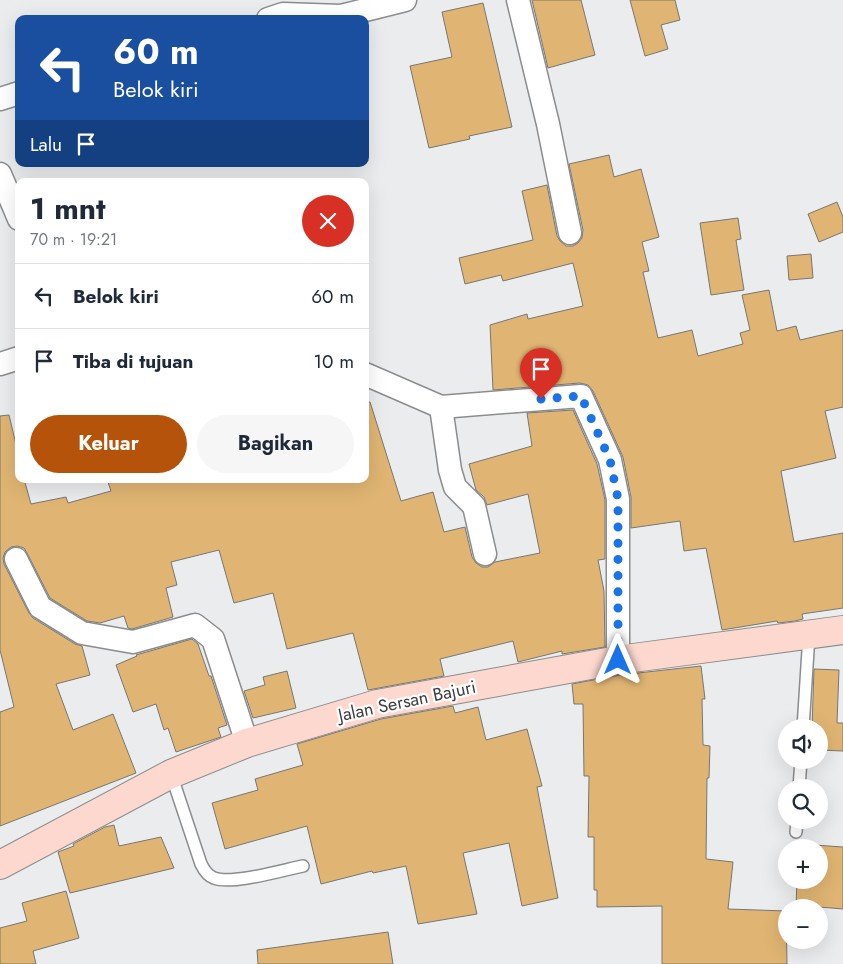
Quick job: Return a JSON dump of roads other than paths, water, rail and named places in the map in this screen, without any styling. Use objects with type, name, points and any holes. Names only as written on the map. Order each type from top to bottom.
[{"type":"main road","name":"Jalan Sersan Bajuri","points":[[0,865],[171,774],[247,743],[377,704],[618,660],[843,630]]},
{"type":"street","points":[[518,0],[548,124],[570,233]]},
{"type":"street","points":[[345,15],[396,1]]},
{"type":"street","points":[[280,15],[312,15]]},
{"type":"street","points":[[0,99],[15,94]]},
{"type":"street","points":[[0,174],[15,210]]},
{"type":"street","points":[[0,364],[15,359]]},
{"type":"street","points":[[369,376],[442,407],[581,396],[610,460],[618,499],[618,660]]},
{"type":"street","points":[[442,407],[455,487],[474,506],[485,554]]},
{"type":"street","points":[[16,559],[40,607],[82,633],[133,642],[195,625],[213,639],[247,743]]},
{"type":"lane","points":[[804,719],[809,635]]},
{"type":"lane","points":[[171,774],[201,864],[213,878],[223,880],[242,878],[303,866]]}]
